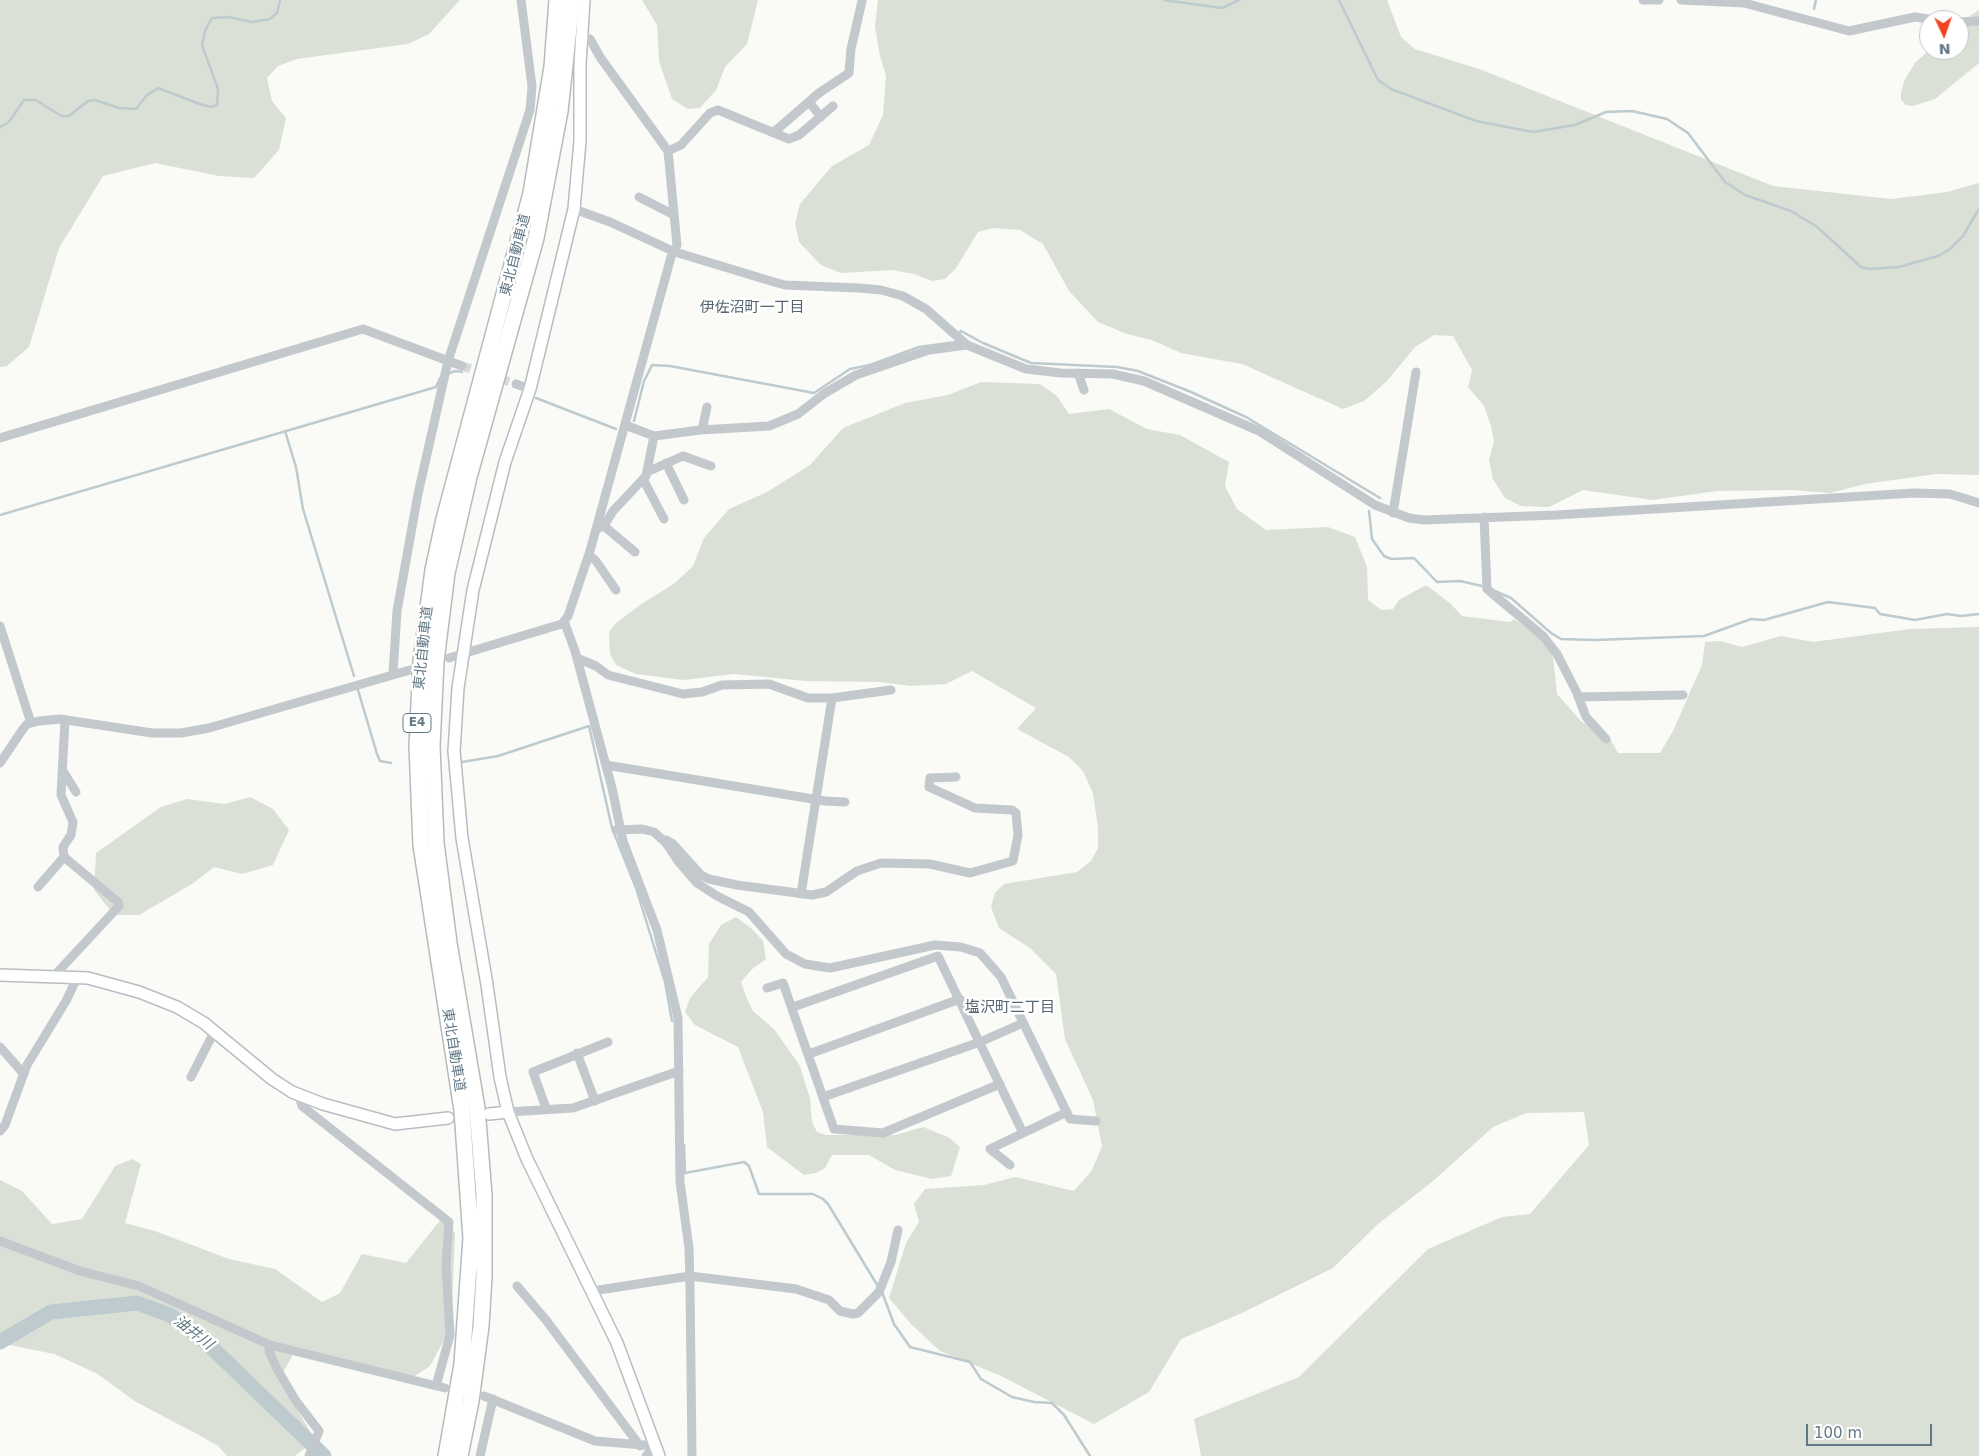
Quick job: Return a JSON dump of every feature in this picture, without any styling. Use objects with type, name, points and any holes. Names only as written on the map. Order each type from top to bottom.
[{"type":"highway","name":"東北自動車道","points":[[446,1456],[462,1364],[470,1276],[470,1229],[462,1110],[421,845],[417,746],[421,661],[433,570],[444,520],[532,193],[550,75],[558,0]]},
{"type":"highway","name":"東北自動車道","points":[[460,1456],[471,1401],[481,1326],[484,1276],[484,1195],[476,1108],[449,943],[436,843],[432,746],[436,661],[448,573],[462,504],[536,238],[560,111],[572,0]]},
{"type":"street","points":[[393,673],[397,611],[418,494],[448,361],[530,110],[532,86],[521,0]]},
{"type":"street","points":[[584,0],[581,35],[580,141],[574,209],[530,389],[506,462],[473,590],[462,654],[454,751],[462,838],[488,985],[500,1077],[508,1112],[527,1159],[617,1343],[657,1451]]},
{"type":"street","points":[[1642,0],[1659,0]]},
{"type":"street","points":[[1681,0],[1744,3],[1849,31],[1919,18]]},
{"type":"street","points":[[773,133],[808,102],[848,73],[862,1]]},
{"type":"street","points":[[448,658],[555,626],[564,620],[573,604],[600,527],[671,257],[677,246],[668,150],[600,57],[590,39],[581,35]]},
{"type":"street","points":[[808,102],[821,117]]},
{"type":"street","points":[[668,150],[681,145],[710,113],[718,110],[790,139],[799,135],[833,106]]},
{"type":"street","points":[[639,197],[674,215]]},
{"type":"street","points":[[574,209],[610,222],[675,252],[785,285],[881,290],[903,296],[926,309],[967,345],[1026,369],[1132,377],[1197,402],[1259,431],[1375,505],[1393,513],[1424,520],[1914,493],[1950,494],[1979,503]]},
{"type":"street","points":[[0,438],[364,329],[462,366]]},
{"type":"street","points":[[626,425],[654,436],[702,430],[769,426],[798,414],[825,393],[856,375],[929,350],[967,345]]},
{"type":"street","points":[[1393,513],[1416,372]]},
{"type":"street","points":[[1078,374],[1084,390]]},
{"type":"street","points":[[516,384],[530,389]]},
{"type":"street","points":[[702,430],[707,407]]},
{"type":"street","points":[[654,436],[645,476],[664,519]]},
{"type":"street","points":[[600,527],[645,476],[666,463],[683,456],[711,466]]},
{"type":"street","points":[[666,463],[684,500]]},
{"type":"street","points":[[1484,517],[1487,589],[1543,636],[1557,654],[1586,717],[1606,739]]},
{"type":"street","points":[[600,527],[635,552]]},
{"type":"street","points":[[589,555],[596,561],[616,590]]},
{"type":"street","points":[[564,620],[577,658],[606,765],[618,830],[657,930],[678,1018],[680,1182],[690,1276],[692,1456]]},
{"type":"street","points":[[0,626],[31,723]]},
{"type":"street","points":[[577,658],[596,666],[608,675],[683,694],[702,692],[722,685],[769,684],[808,698],[832,698],[891,690]]},
{"type":"street","points":[[0,763],[23,729],[31,723],[44,720],[65,720],[152,734],[181,733],[209,728],[393,673],[410,670]]},
{"type":"street","points":[[1578,697],[1683,695]]},
{"type":"street","points":[[801,894],[832,698]]},
{"type":"street","points":[[53,977],[119,906],[118,902],[64,857],[63,847],[71,835],[73,822],[61,796],[65,720]]},
{"type":"street","points":[[606,765],[816,800],[845,802]]},
{"type":"street","points":[[63,771],[76,792]]},
{"type":"street","points":[[661,838],[673,844],[701,875],[709,879],[737,885],[816,895],[826,892],[857,871],[880,863],[930,864],[970,873],[1013,861],[1018,835],[1016,812],[1012,810],[975,808],[929,787],[930,778],[956,777]]},
{"type":"street","points":[[618,830],[642,829],[654,832],[697,883],[748,912],[786,954],[818,968],[830,968],[935,945],[972,950],[980,953],[1001,977],[1070,1119],[1096,1122]]},
{"type":"street","points":[[38,887],[64,857]]},
{"type":"street","points":[[793,1007],[938,956],[1024,1133]]},
{"type":"street","points":[[0,975],[88,978],[140,992],[177,1007],[214,1032],[272,1080],[299,1095],[395,1124],[448,1118]]},
{"type":"street","points":[[0,1131],[5,1125],[23,1073],[66,1001],[77,978]]},
{"type":"street","points":[[767,988],[783,983],[793,1007],[834,1129],[883,1133],[1000,1084]]},
{"type":"street","points":[[809,1054],[960,999]]},
{"type":"street","points":[[823,1098],[980,1042],[1023,1023]]},
{"type":"street","points":[[191,1077],[214,1032]]},
{"type":"street","points":[[546,1108],[532,1072],[608,1042]]},
{"type":"street","points":[[0,1048],[23,1073]]},
{"type":"street","points":[[577,1053],[595,1101]]},
{"type":"street","points":[[489,1114],[546,1108],[573,1108],[679,1071]]},
{"type":"street","points":[[0,1241],[80,1271],[139,1286],[270,1345],[441,1387],[450,1336],[446,1265],[449,1222],[302,1106],[299,1095]]},
{"type":"street","points":[[1010,1165],[990,1149],[1067,1112]]},
{"type":"street","points":[[592,1291],[690,1276],[796,1289],[829,1300],[840,1311],[853,1314],[858,1313],[879,1292],[891,1262],[898,1230]]},
{"type":"street","points":[[517,1286],[546,1320],[640,1446]]},
{"type":"street","points":[[270,1345],[269,1351],[277,1369],[296,1400],[318,1428],[317,1440],[309,1455]]},
{"type":"street","points":[[480,1456],[488,1398],[595,1441],[640,1446],[657,1451]]},
{"type":"street","points":[[646,1456],[657,1451]]},
{"type":"shaded area","points":[[0,0],[460,0],[429,34],[408,44],[297,59],[278,66],[267,78],[272,101],[286,118],[279,150],[254,178],[219,176],[155,163],[103,176],[59,248],[29,347],[7,366],[0,367]]},
{"type":"shaded area","points":[[642,0],[758,0],[747,44],[725,67],[716,90],[700,108],[688,109],[672,99],[659,61],[657,25]]},
{"type":"shaded area","points":[[878,0],[1387,0],[1401,37],[1415,49],[1482,70],[1773,186],[1891,199],[1947,192],[1979,183],[1979,475],[1936,474],[1865,484],[1830,493],[1792,490],[1717,491],[1652,500],[1583,490],[1549,507],[1521,506],[1505,498],[1493,479],[1489,460],[1494,441],[1491,426],[1484,406],[1468,387],[1472,370],[1453,336],[1434,335],[1415,347],[1387,381],[1364,401],[1343,409],[1242,364],[1181,353],[1152,340],[1127,334],[1098,322],[1069,291],[1043,244],[1020,230],[993,228],[978,232],[956,268],[945,279],[932,281],[914,274],[892,270],[841,273],[821,265],[799,242],[795,224],[800,204],[832,166],[869,145],[883,115],[886,76],[875,27]]},
{"type":"shaded area","points":[[1979,10],[1979,63],[1935,99],[1913,106],[1906,105],[1901,100],[1904,81],[1919,59],[1969,60],[1969,16]]},
{"type":"shaded area","points":[[981,382],[1040,384],[1057,396],[1069,414],[1109,409],[1147,429],[1180,435],[1229,462],[1225,486],[1237,509],[1266,530],[1328,527],[1355,537],[1367,567],[1368,600],[1381,610],[1393,609],[1399,600],[1426,585],[1451,604],[1462,616],[1510,622],[1514,619],[1545,640],[1553,657],[1557,694],[1582,722],[1608,735],[1618,753],[1660,753],[1673,731],[1702,665],[1705,642],[1720,641],[1742,647],[1781,636],[1813,642],[1910,629],[1979,627],[1979,1456],[1201,1456],[1194,1419],[1299,1377],[1428,1249],[1502,1217],[1530,1214],[1589,1145],[1584,1112],[1526,1113],[1493,1127],[1433,1181],[1378,1224],[1333,1268],[1242,1313],[1181,1339],[1149,1392],[1094,1424],[999,1375],[940,1351],[911,1324],[889,1298],[906,1243],[919,1222],[914,1204],[925,1189],[984,1185],[1015,1177],[1074,1191],[1092,1170],[1102,1146],[1093,1100],[1065,1039],[1056,974],[1030,948],[999,928],[991,907],[995,893],[1004,884],[1077,872],[1091,861],[1098,848],[1098,828],[1093,793],[1083,771],[1069,757],[1017,729],[1036,708],[972,671],[946,684],[910,686],[881,682],[806,681],[734,674],[683,680],[636,674],[616,665],[610,654],[609,632],[616,623],[675,583],[693,566],[704,538],[729,509],[767,492],[810,465],[843,428],[905,403],[948,395]]},
{"type":"shaded area","points":[[250,797],[273,809],[289,830],[273,865],[242,874],[214,867],[192,884],[139,915],[114,915],[94,890],[96,853],[161,807],[187,799],[225,804]]},
{"type":"shaded area","points":[[736,917],[752,929],[763,941],[766,959],[751,970],[741,982],[745,994],[753,1011],[774,1029],[800,1066],[810,1099],[812,1122],[817,1132],[826,1135],[896,1135],[923,1127],[948,1137],[960,1147],[951,1176],[932,1179],[895,1170],[869,1155],[832,1155],[825,1168],[816,1173],[804,1175],[767,1147],[763,1112],[738,1047],[695,1025],[685,1012],[690,998],[708,977],[709,944],[721,925]]},
{"type":"shaded area","points":[[132,1159],[141,1164],[125,1223],[155,1231],[229,1259],[275,1269],[322,1302],[340,1293],[362,1254],[406,1263],[442,1218],[455,1233],[451,1327],[430,1366],[409,1380],[296,1349],[279,1380],[310,1431],[309,1441],[305,1448],[295,1456],[227,1456],[218,1446],[136,1402],[96,1373],[54,1354],[0,1343],[0,1180],[22,1191],[52,1224],[82,1219],[115,1166]]},
{"type":"waterway","points":[[0,127],[9,122],[24,100],[36,100],[61,116],[69,116],[88,101],[95,100],[119,108],[136,109],[147,95],[158,88],[200,104],[211,107],[217,105],[218,89],[202,45],[205,31],[212,18],[228,17],[252,22],[270,19],[277,13],[280,0]]},
{"type":"waterway","points":[[1164,0],[1222,8],[1239,0]]},
{"type":"waterway","points":[[1339,0],[1378,80],[1391,89],[1476,121],[1533,132],[1575,125],[1606,112],[1632,111],[1667,119],[1688,133],[1725,182],[1745,195],[1791,211],[1816,226],[1861,267],[1869,269],[1899,267],[1938,256],[1950,249],[1963,236],[1979,209]]},
{"type":"waterway","points":[[1814,9],[1816,0]]},
{"type":"waterway","points":[[959,333],[961,331],[983,343],[1031,363],[1117,367],[1138,371],[1246,417],[1380,498]]},
{"type":"waterway","points":[[634,421],[644,381],[652,365],[670,366],[814,393],[850,369],[870,365],[919,347],[956,342]]},
{"type":"waterway","points":[[447,374],[455,371],[462,372]]},
{"type":"waterway","points":[[0,515],[436,387],[440,378]]},
{"type":"waterway","points":[[536,398],[616,429]]},
{"type":"waterway","points":[[285,431],[296,467],[303,509],[354,676]]},
{"type":"waterway","points":[[1369,511],[1372,539],[1384,556],[1391,559],[1414,558],[1437,582],[1460,581],[1482,586]]},
{"type":"waterway","points":[[1495,591],[1511,598],[1551,633],[1561,639],[1595,640],[1704,636],[1751,619],[1764,620],[1828,602],[1875,608],[1880,614],[1915,620],[1947,614],[1961,616],[1979,614]]},
{"type":"waterway","points":[[358,690],[380,761],[391,763]]},
{"type":"waterway","points":[[462,762],[498,756],[589,726],[612,828],[636,888],[665,982],[672,1021]]},
{"type":"waterway","points":[[684,1145],[685,1173],[744,1162],[749,1166],[759,1194],[813,1194],[823,1199],[828,1204],[879,1288]]},
{"type":"waterway","points":[[882,1292],[894,1324],[910,1347],[970,1362],[981,1379],[1012,1397],[1034,1402],[1052,1403],[1064,1415],[1090,1456]]},
{"type":"waterway","name":"油井川","points":[[0,1342],[51,1312],[137,1303],[170,1315],[208,1344],[324,1456]]},
{"type":"tunnel","points":[[462,366],[516,384]]},
{"type":"district","name":"伊佐沼町一丁目","points":[[752,308]]},
{"type":"district","name":"塩沢町二丁目","points":[[1010,1008]]}]
